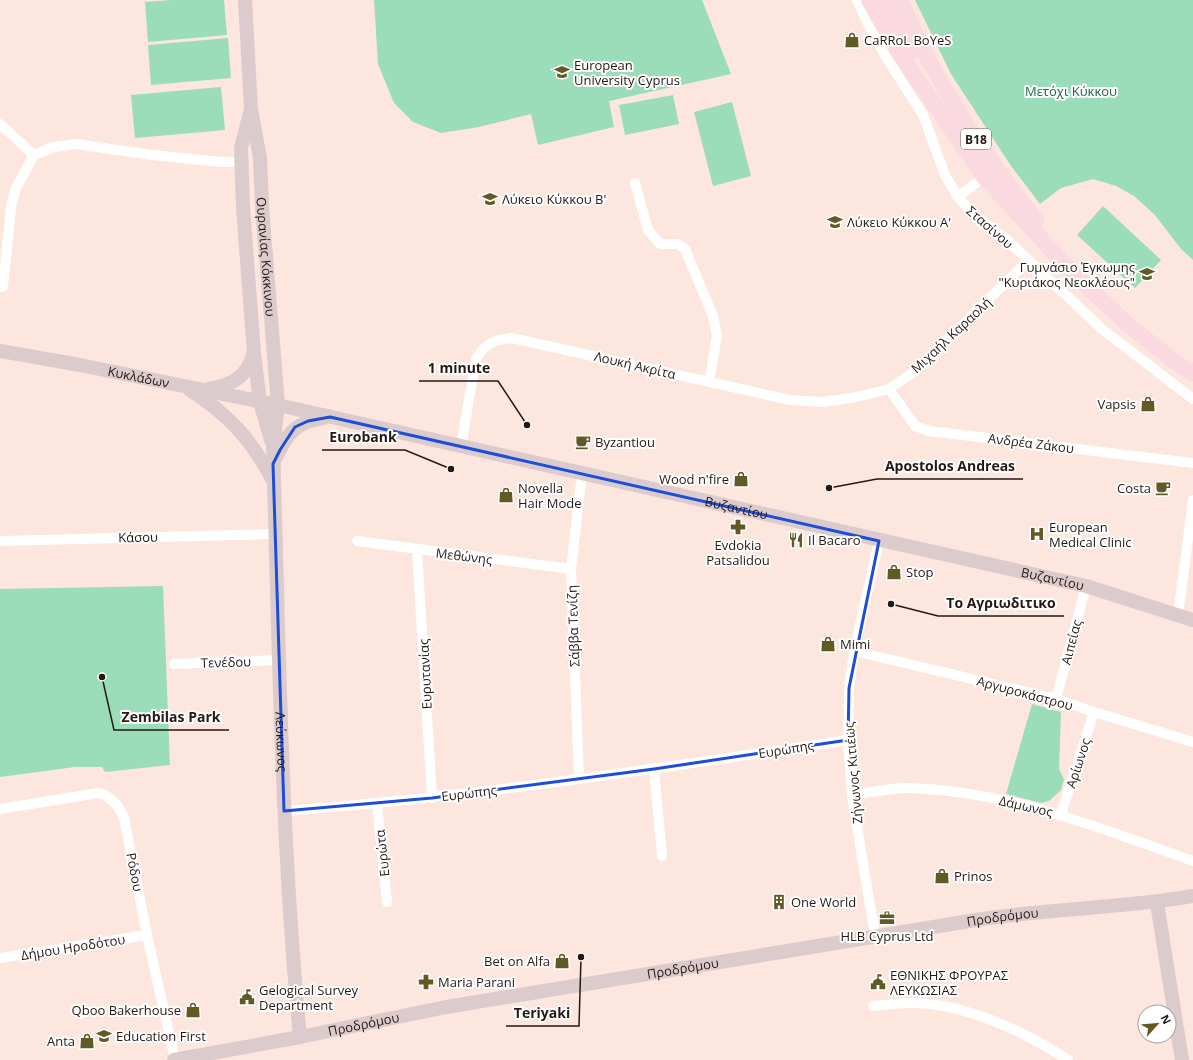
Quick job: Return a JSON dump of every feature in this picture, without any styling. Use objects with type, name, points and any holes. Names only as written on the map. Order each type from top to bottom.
[{"type":"main road","name":"Ουρανίας Κόκκινου","points":[[246,0],[251,109],[260,158],[262,207],[278,405]]},
{"type":"main road","name":"B18","points":[[869,0],[896,48],[984,177],[1069,269],[1127,324],[1175,362],[1193,373]]},
{"type":"main road","name":"B18","points":[[885,0],[939,109]]},
{"type":"main road","name":"B18","points":[[900,0],[923,50],[943,86],[978,141],[1014,193],[1073,265],[1123,312],[1193,366]]},
{"type":"main road","name":"Ουρανίας Κόκκινου","points":[[251,109],[243,136],[241,162],[246,264],[260,402]]},
{"type":"main road","name":"Κυκλάδων","points":[[0,351],[278,405]]},
{"type":"main road","points":[[203,390],[224,385],[241,376],[248,369],[254,353]]},
{"type":"main road","points":[[180,385],[209,403],[238,428],[257,454],[274,483]]},
{"type":"main road","name":"Λεύκωνος","points":[[260,402],[272,445]]},
{"type":"main road","name":"Βυζαντίου","points":[[278,405],[1086,586],[1193,620]]},
{"type":"main road","name":"Λεύκωνος","points":[[278,405],[272,445],[276,534],[278,660],[290,929],[300,1037]]},
{"type":"main road","points":[[273,464],[286,437],[296,427],[308,421],[330,417]]},
{"type":"main road","name":"Προδρόμου","points":[[174,1060],[300,1037],[446,1007],[875,936],[1019,913],[1157,903],[1193,896]]},
{"type":"main road","points":[[1157,903],[1182,1060]]},
{"type":"street","name":"Στασίνου","points":[[857,0],[885,55],[923,115],[941,167],[958,197],[972,213],[1006,239],[1102,329],[1193,400]]},
{"type":"street","points":[[0,124],[34,154]]},
{"type":"street","points":[[3,287],[11,207],[16,188],[34,154],[54,147],[76,144],[152,155],[222,162],[241,162]]},
{"type":"street","points":[[958,197],[984,177]]},
{"type":"street","points":[[635,183],[648,230],[660,244],[678,244],[685,250],[713,316],[717,336],[709,382]]},
{"type":"street","name":"Μιχαήλ Καραολή","points":[[889,389],[915,371],[1028,261]]},
{"type":"street","name":"Λουκή Ακρίτα","points":[[461,446],[476,359],[482,349],[490,342],[501,338],[512,338],[790,400],[823,402],[852,398],[889,389]]},
{"type":"street","name":"Ανδρέα Ζάκου","points":[[889,389],[915,426],[929,431],[1193,463]]},
{"type":"street","name":"Σάββα Τενίζη","points":[[579,779],[571,569],[582,474]]},
{"type":"street","points":[[1178,615],[1193,500]]},
{"type":"street","name":"Κάσου","points":[[0,541],[276,534]]},
{"type":"street","name":"Ζήνωνος Κιτιέως","points":[[875,936],[852,795],[848,740],[849,688],[854,652],[879,540]]},
{"type":"street","name":"Μεθώνης","points":[[357,541],[571,569]]},
{"type":"street","name":"Ευρυτανίας","points":[[417,550],[432,798]]},
{"type":"street","name":"Αιπείας","points":[[1056,699],[1086,586]]},
{"type":"street","name":"Αργυροκάστρου","points":[[854,652],[1056,699],[1193,742]]},
{"type":"street","name":"Τενέδου","points":[[174,664],[278,660]]},
{"type":"street","name":"Αρίωνος","points":[[1061,814],[1094,712]]},
{"type":"street","name":"Ευρώπης","points":[[284,811],[432,798],[654,769],[848,740]]},
{"type":"street","points":[[654,769],[662,856]]},
{"type":"street","name":"Δάμωνος","points":[[852,795],[905,788],[962,792],[1061,814],[1193,861]]},
{"type":"street","name":"Ρόδου","points":[[0,809],[89,793],[105,794],[114,801],[124,818],[174,1060]]},
{"type":"street","name":"Ευρώτα","points":[[377,804],[387,902]]},
{"type":"street","name":"Δήμου Ηροδότου","points":[[0,958],[147,935]]},
{"type":"street","points":[[873,1006],[913,1003],[952,1008],[990,1020],[1023,1035],[1068,1060]]},
{"type":"highlighted area","points":[[330,417],[879,541],[849,688],[848,740],[654,769],[432,798],[284,811],[273,464],[295,427],[308,421]]},
{"type":"green space","points":[[171,0],[224,0],[227,35],[148,42],[145,2]]},
{"type":"green space","name":"European University Cyprus","points":[[374,0],[702,0],[731,74],[609,101],[614,127],[538,145],[531,114],[479,127],[441,133],[413,122],[394,103],[378,64]]},
{"type":"green space","name":"Μετόχι Κύκκου","points":[[915,0],[1193,0],[1193,260],[1181,249],[1155,215],[1134,196],[1116,186],[1093,179],[1061,188],[1040,204],[1011,166],[951,74]]},
{"type":"green space","points":[[228,38],[231,78],[151,85],[148,45]]},
{"type":"green space","points":[[221,87],[225,130],[135,138],[131,95]]},
{"type":"green space","points":[[673,95],[679,124],[625,135],[619,105]]},
{"type":"green space","points":[[732,102],[751,176],[713,186],[694,112]]},
{"type":"green space","points":[[1103,206],[1161,260],[1135,288],[1077,235]]},
{"type":"green space","points":[[163,586],[170,765],[105,772],[102,767],[75,767],[0,777],[0,589]]},
{"type":"green space","points":[[1032,704],[1061,712],[1059,769],[1064,779],[1061,790],[1049,801],[1041,803],[1006,794]]},
{"type":"place","name":"CaRRoL BoYeS","points":[[852,40]]},
{"type":"place","name":"European University Cyprus","points":[[562,72]]},
{"type":"place","name":"Λύκειο Κύκκου Β'","points":[[490,199]]},
{"type":"place","name":"Λύκειο Κύκκου Α'","points":[[835,222]]},
{"type":"place","name":"Γυμνάσιο Έγκωμης \"Κυριάκος Νεοκλέους\"","points":[[1147,274]]},
{"type":"place","name":"Vapsis","points":[[1148,404]]},
{"type":"place","name":"1 minute","points":[[527,425]]},
{"type":"place","name":"Byzantiou","points":[[583,442]]},
{"type":"place","name":"Eurobank","points":[[451,469]]},
{"type":"place","name":"Wood n'fire","points":[[741,479]]},
{"type":"place","name":"Apostolos Andreas","points":[[829,488]]},
{"type":"place","name":"Costa","points":[[1163,488]]},
{"type":"place","name":"Novella Hair Mode","points":[[506,495]]},
{"type":"place","name":"Evdokia Patsalidou","points":[[738,527]]},
{"type":"place","name":"European Medical Clinic","points":[[1037,534]]},
{"type":"place","name":"Il Bacaro","points":[[796,540]]},
{"type":"place","name":"Stop","points":[[894,572]]},
{"type":"place","name":"Το Αγριωδιτικο","points":[[891,604]]},
{"type":"place","name":"Mimi","points":[[828,644]]},
{"type":"place","name":"Zembilas Park","points":[[102,677]]},
{"type":"place","name":"Prinos","points":[[942,876]]},
{"type":"place","name":"One World","points":[[779,902]]},
{"type":"place","name":"HLB Cyprus Ltd","points":[[887,918]]},
{"type":"place","name":"Teriyaki","points":[[581,957]]},
{"type":"place","name":"Bet on Alfa","points":[[562,961]]},
{"type":"place","name":"Maria Parani","points":[[426,982]]},
{"type":"place","name":"ΕΘΝΙΚΗΣ ΦΡΟΥΡΑΣ ΛΕΥΚΩΣΙΑΣ","points":[[878,982]]},
{"type":"place","name":"Gelogical Survey Department","points":[[247,997]]},
{"type":"place","name":"Qboo Bakerhouse","points":[[193,1010]]},
{"type":"place","name":"Education First","points":[[104,1036]]},
{"type":"place","name":"Anta","points":[[87,1041]]}]
